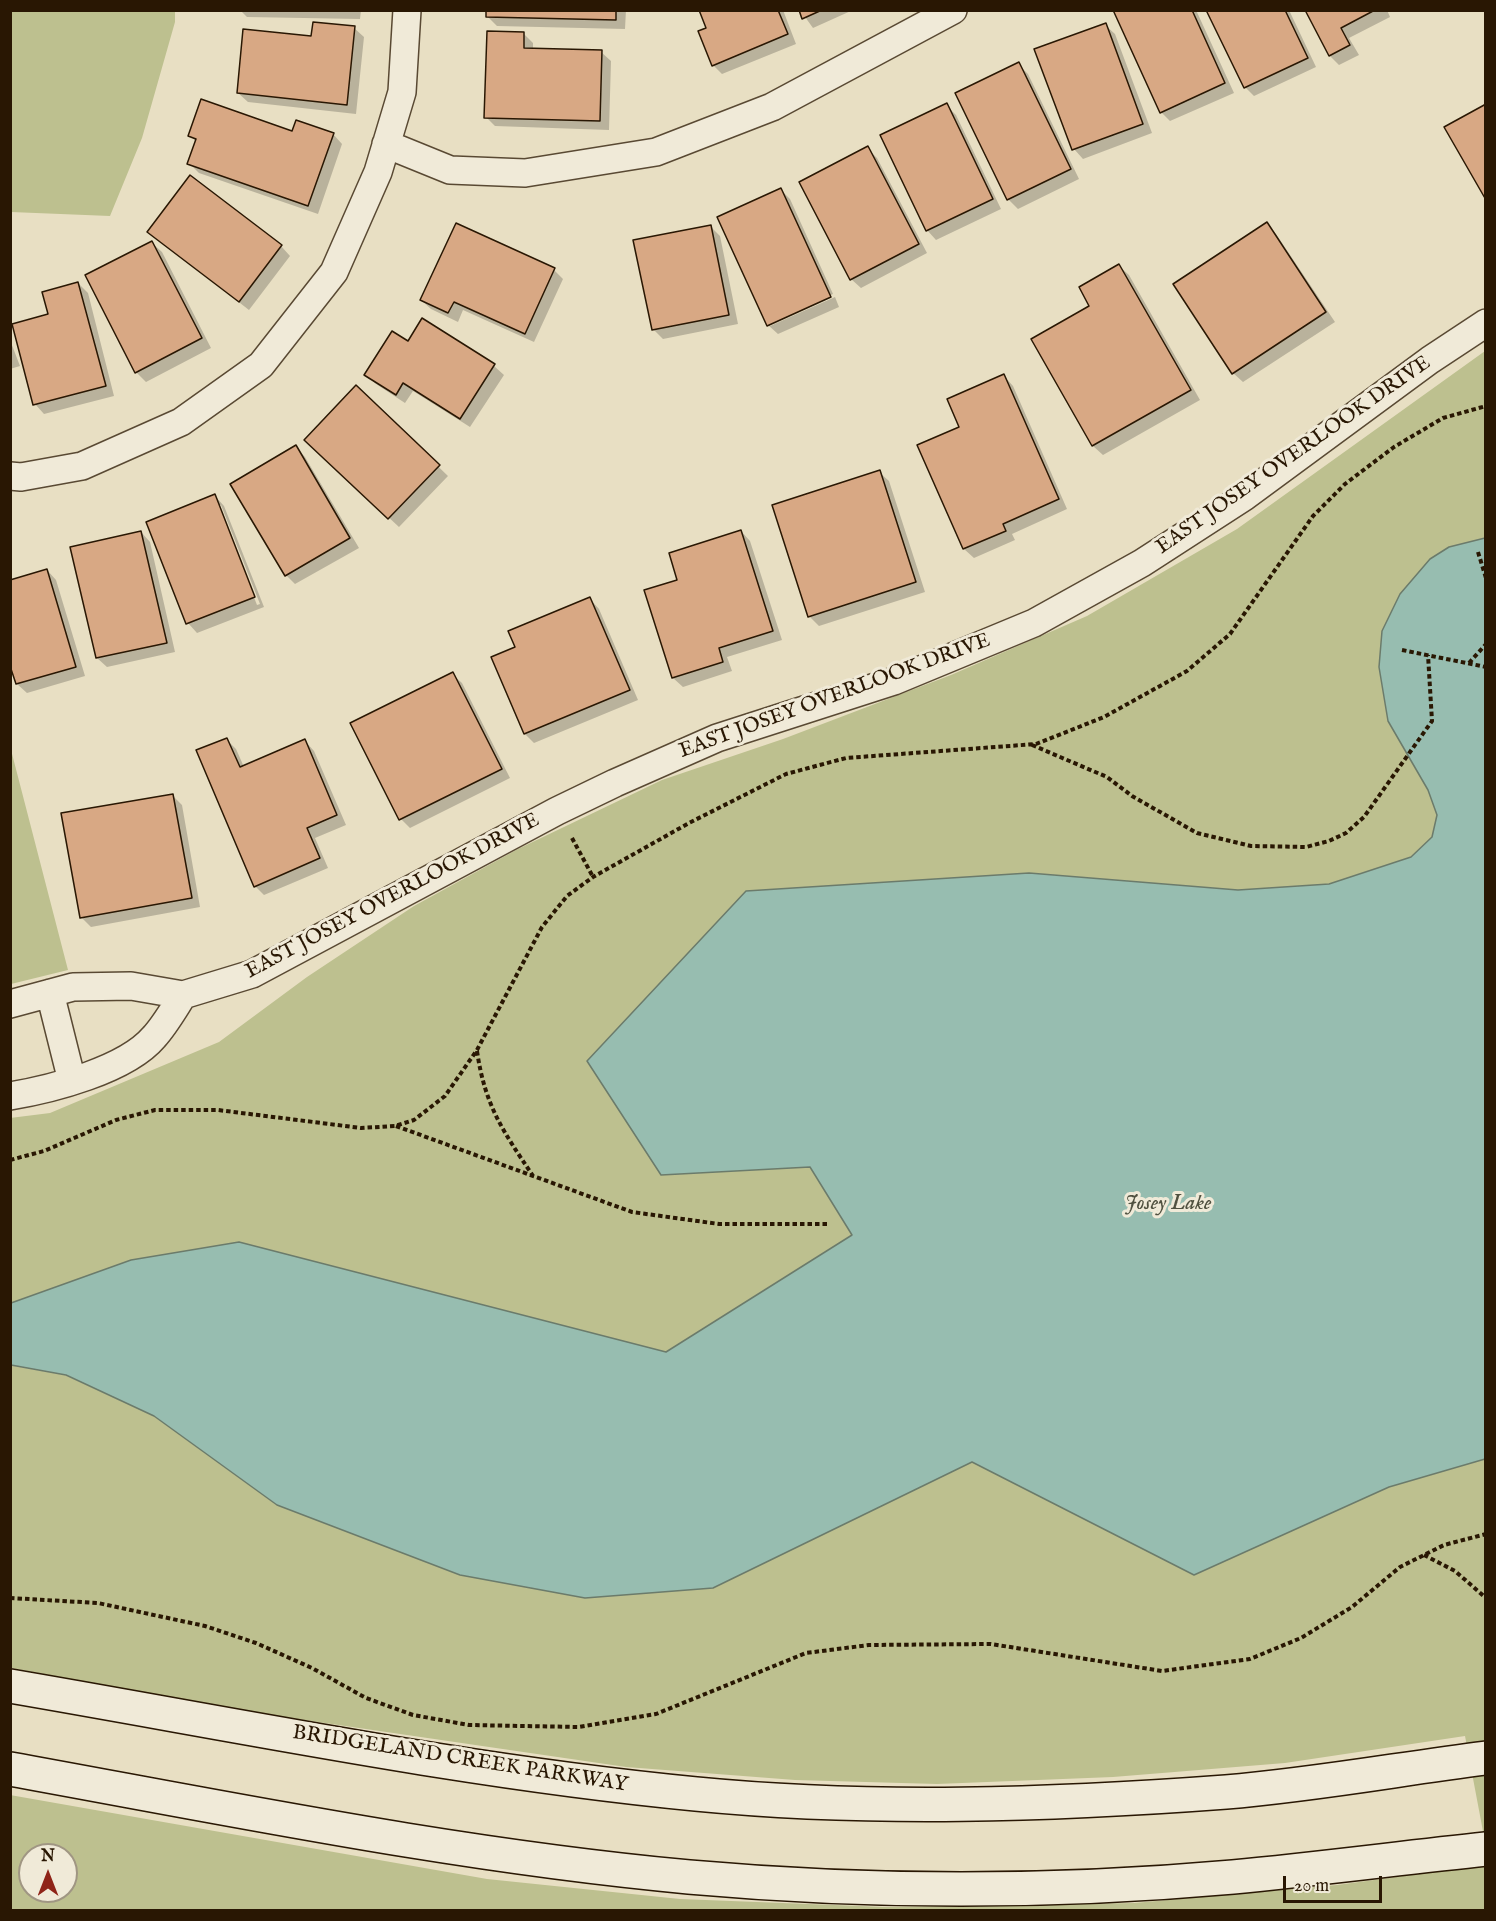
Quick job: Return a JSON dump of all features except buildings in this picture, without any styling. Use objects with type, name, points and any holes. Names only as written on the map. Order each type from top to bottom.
[{"type":"main road","name":"BRIDGELAND CREEK PARKWAY","points":[[10,1686],[522,1774],[700,1794],[877,1803],[1052,1802],[1230,1791],[1485,1758]]},
{"type":"main road","points":[[10,1769],[340,1829],[516,1858],[691,1877],[880,1887],[1060,1887],[1232,1877],[1485,1849]]},
{"type":"street","points":[[10,476],[21,477],[82,466],[181,422],[261,365],[334,272],[378,172],[402,92],[407,10]]},
{"type":"street","points":[[386,144],[450,170],[525,173],[656,152],[772,106],[953,10]]},
{"type":"street","name":"EAST JOSEY OVERLOOK DRIVE","points":[[10,1004],[73,987],[131,986],[183,995],[252,974],[557,810],[717,738],[894,681],[1034,623],[1142,563],[1244,497],[1485,323]]},
{"type":"street","points":[[50,993],[72,1081]]},
{"type":"street","points":[[10,1096],[47,1090],[112,1067],[153,1039],[183,995]]},
{"type":"path","points":[[10,1160],[44,1151],[116,1120],[155,1110],[218,1110],[361,1128],[395,1126],[414,1119],[445,1096],[477,1050],[542,927],[567,896],[593,877],[689,823],[786,774],[846,758],[1030,744],[1104,717],[1187,671],[1230,634],[1313,516],[1345,484],[1394,447],[1443,418],[1485,406]]},
{"type":"path","points":[[1478,552],[1485,574]]},
{"type":"path","points":[[1469,663],[1485,644]]},
{"type":"path","points":[[1402,650],[1485,667]]},
{"type":"path","points":[[1030,744],[1107,777],[1132,796],[1197,833],[1251,846],[1306,847],[1329,841],[1346,832],[1364,817],[1432,721],[1428,655]]},
{"type":"path","points":[[557,810],[593,877]]},
{"type":"path","points":[[477,1050],[487,1100],[497,1121],[534,1177]]},
{"type":"path","points":[[395,1126],[421,1133],[632,1212],[668,1219],[719,1224],[829,1224]]},
{"type":"path","points":[[10,1598],[98,1603],[205,1626],[256,1643],[312,1668],[366,1698],[413,1716],[469,1725],[579,1726],[656,1714],[806,1653],[868,1645],[991,1644],[1162,1671],[1250,1659],[1301,1638],[1352,1607],[1400,1567],[1444,1545],[1485,1534]]},
{"type":"path","points":[[1424,1555],[1455,1571],[1485,1598]]},
{"type":"green space","points":[[10,11],[175,11],[175,22],[142,138],[110,216],[11,212]]},
{"type":"green space","points":[[1485,351],[1485,538],[1449,547],[1400,594],[1382,632],[1379,667],[1388,721],[1428,790],[1438,815],[1432,837],[1411,857],[1329,884],[1238,890],[1029,873],[661,1175],[810,1167],[852,1235],[666,1352],[239,1242],[11,1303],[10,1118],[50,1113],[219,1042],[307,977],[414,906],[518,849],[662,780],[783,739],[951,675],[1087,616],[1237,529]]},
{"type":"green space","points":[[10,746],[68,970],[11,984],[10,984]]},
{"type":"green space","points":[[10,1365],[65,1375],[154,1416],[277,1505],[460,1575],[713,1588],[972,1462],[1194,1575],[1389,1487],[1485,1459],[1485,1842],[1465,1736],[1285,1763],[1113,1777],[937,1784],[795,1780],[626,1767],[270,1715],[11,1668]]},
{"type":"green space","points":[[10,1795],[487,1879],[680,1899],[885,1907],[1134,1903],[1337,1885],[1485,1865],[1485,1910],[11,1910]]},
{"type":"water","name":"Josey Lake","points":[[1485,538],[1485,1459],[1389,1487],[1194,1575],[972,1462],[713,1588],[585,1598],[460,1575],[277,1505],[154,1416],[66,1375],[11,1365],[11,1303],[131,1260],[239,1242],[666,1352],[852,1235],[810,1167],[661,1175],[587,1061],[746,891],[1029,873],[1238,890],[1329,884],[1411,857],[1432,837],[1437,815],[1428,790],[1388,721],[1379,667],[1382,631],[1400,594],[1430,559],[1449,547]]}]
